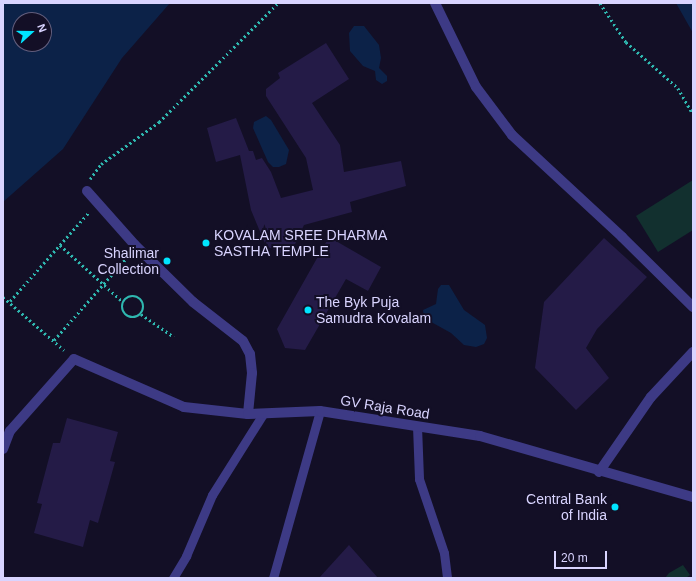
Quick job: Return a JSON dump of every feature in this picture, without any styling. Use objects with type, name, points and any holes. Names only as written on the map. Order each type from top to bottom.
[{"type":"street","points":[[435,3],[476,87],[512,135],[622,237],[693,307]]},
{"type":"street","points":[[87,191],[135,245],[188,297],[243,341],[250,354],[252,373],[248,414]]},
{"type":"street","points":[[599,472],[651,397],[693,352]]},
{"type":"street","points":[[3,449],[10,431],[74,359]]},
{"type":"street","name":"GV Raja Road","points":[[74,359],[184,407],[248,414],[320,411],[480,436],[599,472],[693,498]]},
{"type":"lane","points":[[273,578],[320,411]]},
{"type":"lane","points":[[174,578],[186,556],[212,495],[263,414]]},
{"type":"lane","points":[[417,426],[419,479],[444,553],[447,578]]},
{"type":"path","points":[[87,191],[91,175],[101,164],[159,122],[278,3]]},
{"type":"path","points":[[600,3],[626,42],[678,88],[693,114]]},
{"type":"path","points":[[10,301],[89,212]]},
{"type":"path","points":[[60,244],[123,302]]},
{"type":"path","points":[[54,340],[128,256],[124,250]]},
{"type":"path","points":[[3,296],[74,359]]},
{"type":"path","points":[[129,297],[139,298],[144,304],[141,314],[132,318],[125,315],[122,309],[123,302],[129,297]]},
{"type":"path","points":[[141,314],[174,337]]},
{"type":"green space","points":[[693,180],[693,230],[658,252],[636,216]]},
{"type":"green space","points":[[683,565],[690,575],[686,578],[665,578],[669,573]]},
{"type":"water","points":[[3,3],[170,3],[122,58],[63,149],[3,202]]},
{"type":"water","points":[[676,3],[693,3],[693,33]]},
{"type":"water","points":[[354,26],[364,26],[379,45],[381,58],[379,68],[387,76],[387,81],[382,84],[376,80],[375,71],[363,66],[350,51],[349,33]]},
{"type":"water","points":[[266,116],[271,120],[289,150],[286,164],[279,167],[273,167],[268,162],[253,128],[254,122]]},
{"type":"water","points":[[441,285],[449,285],[464,310],[485,325],[487,338],[484,344],[476,347],[464,345],[451,333],[424,318],[423,310],[436,304],[438,289]]},
{"type":"building","points":[[326,43],[349,79],[312,103],[340,145],[344,172],[401,161],[406,186],[350,202],[352,212],[304,225],[289,257],[266,246],[251,210],[240,155],[216,162],[207,128],[236,118],[249,151],[253,151],[256,160],[262,158],[271,172],[281,198],[313,190],[306,158],[266,96],[266,89],[280,78],[278,73]]},
{"type":"building","name":"The Byk Puja Samudra Kovalam","points":[[329,237],[381,267],[368,291],[346,279],[305,350],[285,348],[277,329]]},
{"type":"building","points":[[604,238],[647,277],[597,329],[586,348],[609,378],[576,410],[535,368],[544,302]]},
{"type":"building","points":[[67,418],[118,432],[110,461],[115,462],[98,523],[90,520],[83,547],[34,533],[42,504],[37,503],[53,443],[60,443]]},
{"type":"building","points":[[349,545],[378,578],[319,578]]},
{"type":"place","name":"KOVALAM SREE DHARMA SASTHA TEMPLE","points":[[206,243]]},
{"type":"place","name":"Shalimar Collection","points":[[167,261]]},
{"type":"place","name":"The Byk Puja Samudra Kovalam","points":[[308,310]]},
{"type":"place","name":"Central Bank of India","points":[[615,507]]}]
